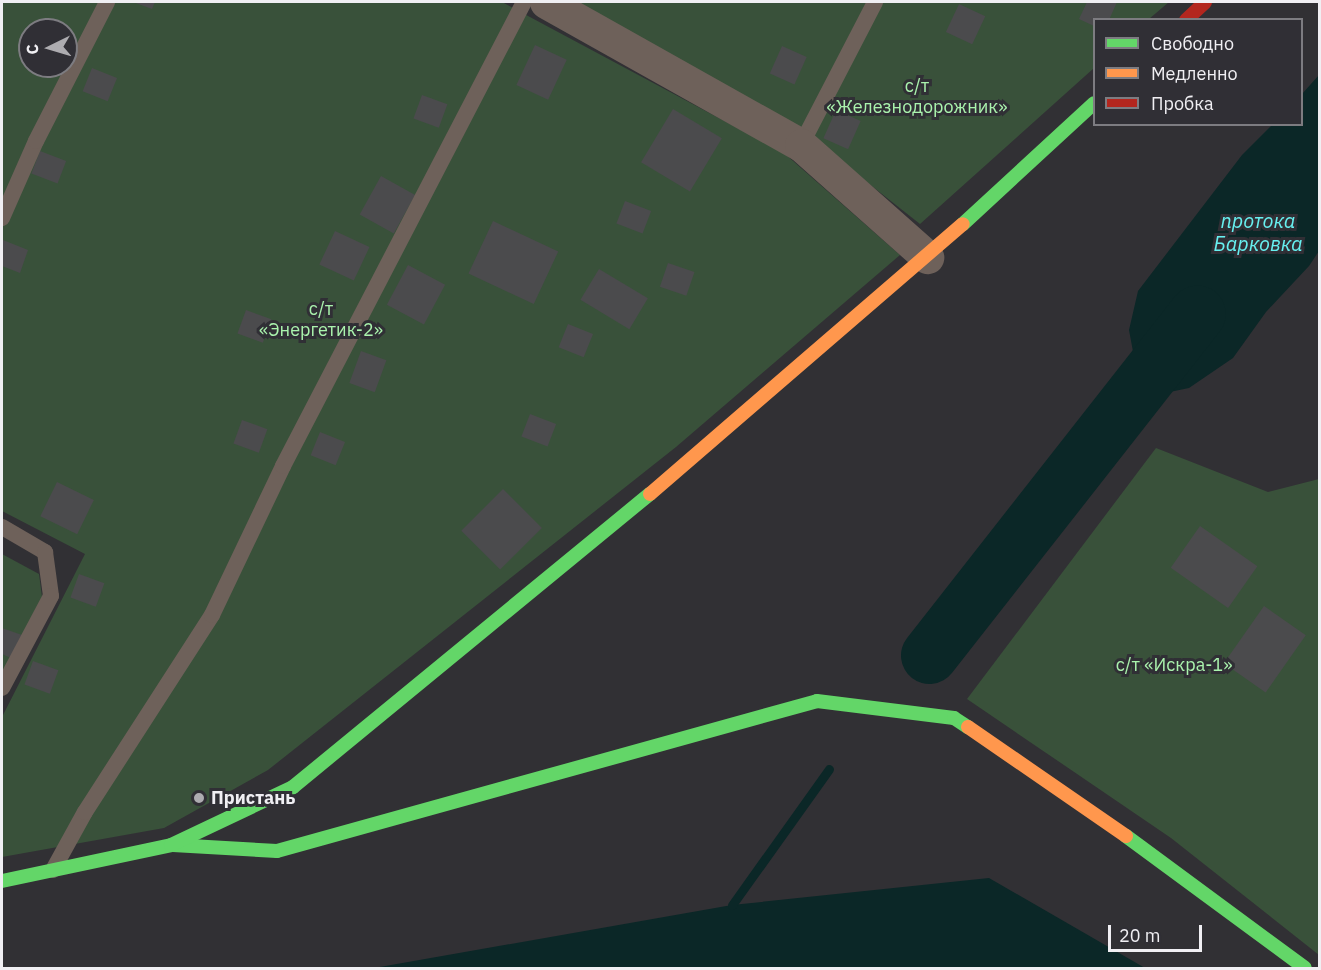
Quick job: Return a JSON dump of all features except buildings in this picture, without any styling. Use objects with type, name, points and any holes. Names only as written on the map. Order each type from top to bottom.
[{"type":"main road","points":[[1188,18],[1205,2]]},
{"type":"main road","points":[[2,881],[171,845],[293,787],[581,553],[927,257],[1093,105]]},
{"type":"main road","points":[[171,845],[277,851],[817,701],[954,718],[1084,806],[1220,904],[1305,969]]},
{"type":"street","points":[[546,2],[801,145],[927,257]]},
{"type":"lane","points":[[2,218],[36,141],[107,2]]},
{"type":"lane","points":[[53,871],[85,812],[212,615],[284,466],[524,2]]},
{"type":"lane","points":[[801,145],[875,2]]},
{"type":"lane","points":[[2,527],[45,552],[51,596],[2,688]]},
{"type":"green space","name":"с/т «Энергетик-2»","points":[[2,2],[502,2],[784,153],[900,255],[676,447],[268,770],[164,828],[2,857],[2,717],[85,554],[2,511]]},
{"type":"green space","name":"с/т «Железнодорожник»","points":[[575,2],[1169,2],[1150,18],[1093,18],[1093,69],[920,224],[797,127]]},
{"type":"green space","name":"с/т «Искра-1»","points":[[1156,448],[1268,492],[1319,479],[1319,955],[1171,838],[967,699]]},
{"type":"green space","points":[[2,554],[39,574],[42,597],[2,673]]},
{"type":"water","name":"протока Барковка","points":[[1319,75],[1319,251],[1309,266],[1266,312],[1233,358],[1189,388],[1165,393],[1134,357],[1129,330],[1138,291],[1242,155],[1271,126],[1303,126],[1303,93]]},
{"type":"water","points":[[989,878],[1145,968],[374,968],[732,905]]},
{"type":"waterway","points":[[929,655],[1197,313]]},
{"type":"waterway","points":[[732,905],[829,769]]},
{"type":"traffic: fast","points":[[963,224],[1093,104]]},
{"type":"traffic: fast","points":[[2,881],[171,845],[293,787],[650,494]]},
{"type":"traffic: fast","points":[[173,845],[277,851],[817,701],[954,718],[968,727]]},
{"type":"traffic: fast","points":[[1126,836],[1305,968]]},
{"type":"traffic: slow","points":[[650,494],[963,224]]},
{"type":"traffic: slow","points":[[968,727],[1126,836]]},
{"type":"traffic: jam","points":[[1188,18],[1205,2]]},
{"type":"place","name":"Пристань","points":[[199,798]]}]
